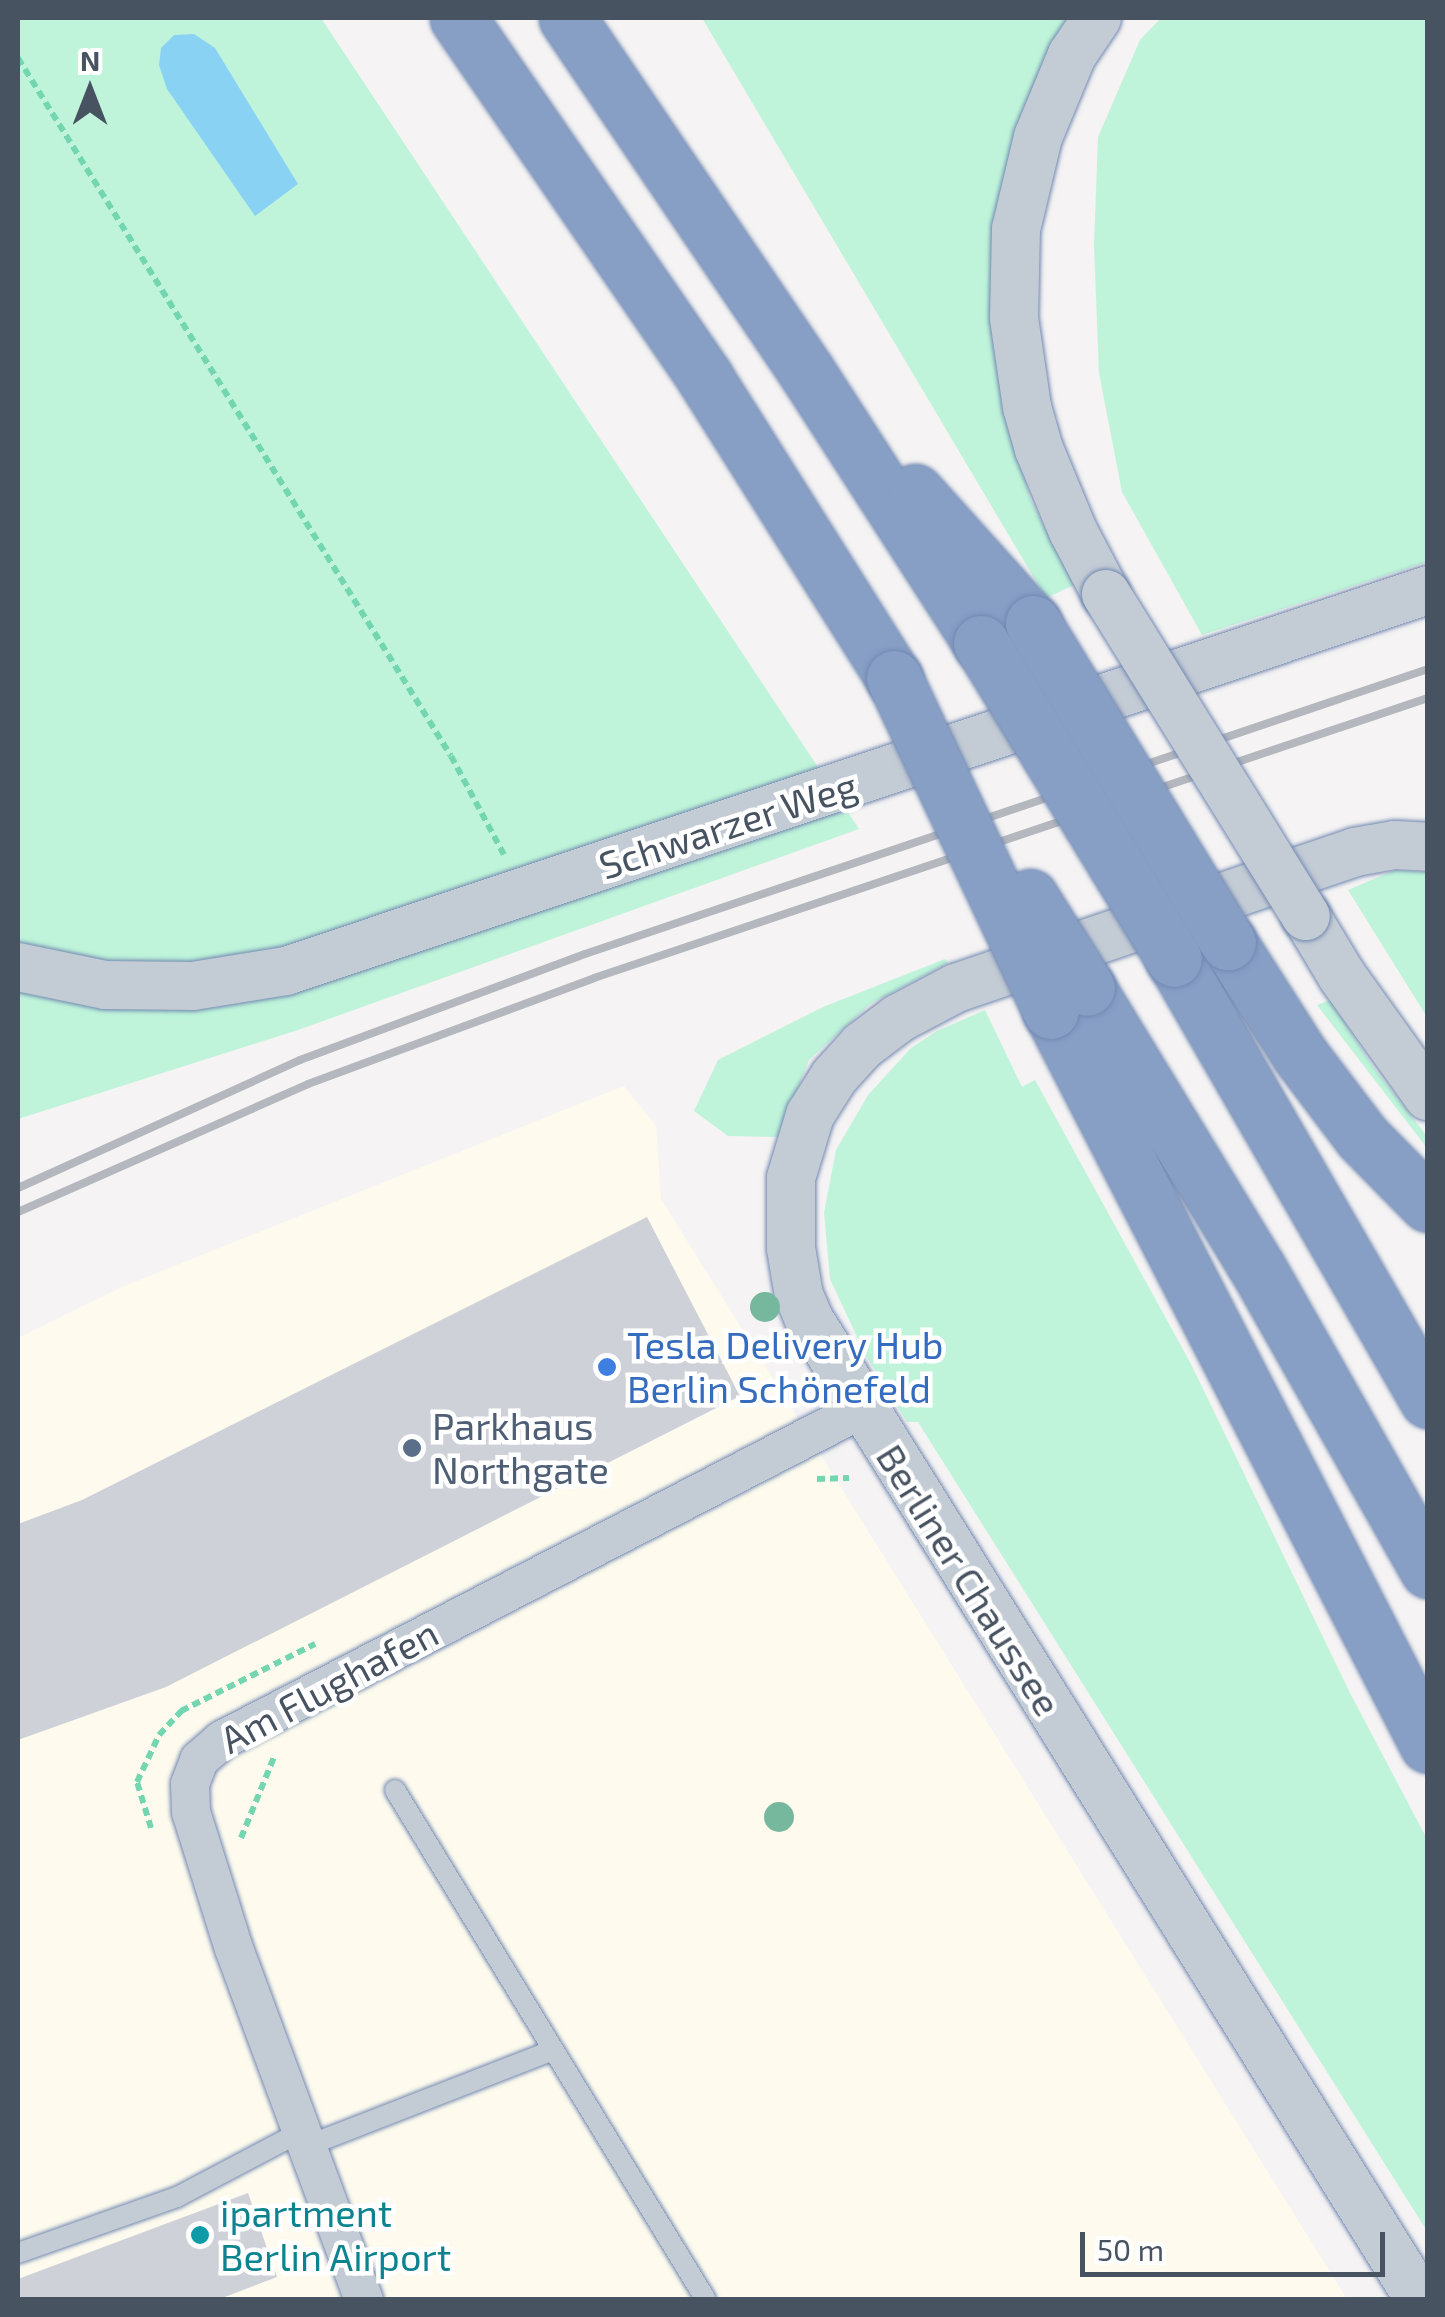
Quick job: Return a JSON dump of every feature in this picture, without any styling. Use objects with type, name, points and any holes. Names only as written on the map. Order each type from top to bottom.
[{"type":"highway","points":[[458,18],[705,378],[894,678],[1069,999],[1428,1744]]},
{"type":"highway","points":[[568,18],[806,371],[981,643],[1174,959],[1428,1400]]},
{"type":"highway","points":[[806,371],[1033,623],[1300,1055],[1362,1136],[1428,1204]]},
{"type":"highway","points":[[1069,999],[1258,1269],[1428,1570]]},
{"type":"street","points":[[1097,18],[1072,55],[1038,138],[1016,228],[1014,318],[1027,407],[1039,450],[1073,531],[1106,594],[1342,976],[1428,1096]]},
{"type":"street","name":"Schwarzer Weg","points":[[18,968],[105,985],[193,986],[286,972],[1428,590]]},
{"type":"street","name":"Berliner Chaussee","points":[[1420,2300],[862,1408],[799,1296],[791,1248],[791,1178],[810,1115],[862,1046],[899,1018],[956,988],[1355,852],[1395,845],[1428,846]]},
{"type":"street","name":"Am Flughafen","points":[[364,2300],[234,1949],[190,1812],[190,1784],[199,1760],[222,1740],[862,1408]]},
{"type":"lane","points":[[395,1790],[706,2300]]},
{"type":"lane","points":[[18,2253],[177,2197],[304,2138],[553,2050]]},
{"type":"path","points":[[18,58],[450,756],[524,892]]},
{"type":"path","points":[[153,1833],[137,1782],[160,1736],[182,1711],[322,1640]]},
{"type":"shaded area","points":[[624,1086],[656,1126],[661,1199],[1347,2299],[18,2300],[18,1338],[122,1287]]},
{"type":"green space","points":[[18,18],[321,18],[859,829],[298,1030],[18,1119]]},
{"type":"green space","points":[[702,18],[1071,18],[998,371],[1030,498],[1074,585],[1046,598]]},
{"type":"green space","points":[[1161,18],[1427,18],[1427,562],[1202,635],[1122,492],[1099,373],[1094,246],[1098,137],[1140,40]]},
{"type":"green space","points":[[1395,870],[1427,872],[1427,1017],[1348,890]]},
{"type":"green space","points":[[945,959],[948,963],[870,1004],[809,1060],[778,1137],[728,1136],[694,1111],[718,1060],[823,1007]]},
{"type":"green space","points":[[1330,1000],[1374,1068],[1427,1136],[1427,1148],[1317,1005]]},
{"type":"green space","points":[[985,1010],[1022,1087],[1035,1080],[1191,1364],[1350,1693],[1427,1839],[1427,2231],[918,1422],[907,1422],[866,1356],[830,1279],[824,1213],[836,1150],[868,1095],[911,1048],[937,1031]]},
{"type":"water","points":[[194,34],[215,48],[298,184],[255,216],[167,89],[159,65],[161,48],[174,35]]},
{"type":"building","name":"Parkhaus Northgate","points":[[647,1217],[740,1396],[166,1687],[18,1740],[18,1524],[82,1500]]},
{"type":"building","name":"ipartment Berlin Airport","points":[[248,2193],[277,2277],[217,2300],[18,2300],[18,2279]]},
{"type":"railway","points":[[18,1188],[300,1060],[585,954],[1428,669]]},
{"type":"railway","points":[[18,1212],[308,1084],[594,978],[1428,698]]},
{"type":"place","name":"Tesla Delivery Hub Berlin Schönefeld","points":[[607,1367]]},
{"type":"place","name":"Parkhaus Northgate","points":[[412,1448]]},
{"type":"place","name":"ipartment Berlin Airport","points":[[200,2235]]}]
